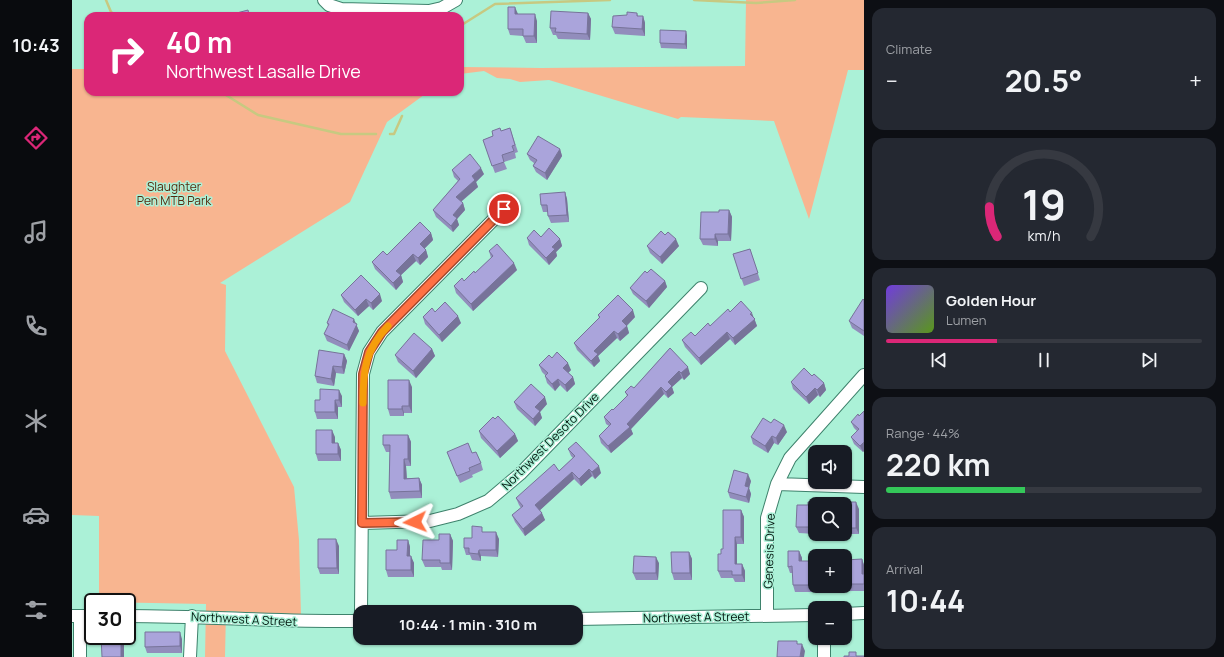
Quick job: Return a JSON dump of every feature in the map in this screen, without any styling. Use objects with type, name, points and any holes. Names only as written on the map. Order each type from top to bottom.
[{"type":"street","points":[[324,0],[329,5],[341,9],[428,12],[442,8],[456,0]]},
{"type":"street","points":[[361,605],[363,374],[369,352],[382,332],[504,209]]},
{"type":"street","name":"Northwest Desoto Drive","points":[[362,523],[430,521],[458,514],[488,501],[520,474],[701,288]]},
{"type":"street","name":"Genesis Drive","points":[[767,615],[767,518],[778,484],[790,458],[864,375]]},
{"type":"street","points":[[778,484],[864,487]]},
{"type":"street","points":[[852,614],[864,613]]},
{"type":"street","name":"Northwest A Street","points":[[583,618],[808,615]]},
{"type":"street","points":[[76,616],[80,657]]},
{"type":"street","name":"Northwest A Street","points":[[136,616],[192,616],[298,622],[353,621]]},
{"type":"street","points":[[190,657],[192,616]]},
{"type":"street","points":[[824,645],[824,657]]},
{"type":"green space","points":[[746,0],[864,0],[864,70],[848,70],[809,219],[774,121],[681,117],[678,119],[549,80],[520,82],[510,79],[497,78],[484,71],[464,74],[464,67],[541,68],[745,66]]},
{"type":"green space","name":"Slaughter Pen MTB Park","points":[[72,69],[84,69],[84,96],[423,96],[387,122],[350,202],[220,283],[226,285],[225,351],[294,487],[299,540],[301,616],[226,611],[225,657],[205,657],[206,604],[136,603],[136,593],[99,593],[99,516],[72,515]]},
{"type":"building","points":[[508,7],[515,7],[515,14],[535,14],[534,36],[523,36],[523,29],[508,29]]},
{"type":"building","points":[[551,11],[588,13],[587,34],[555,32],[556,28],[550,28]]},
{"type":"building","points":[[627,12],[637,13],[637,16],[643,16],[642,29],[612,27],[613,16],[627,15]]},
{"type":"building","points":[[660,30],[686,31],[685,44],[660,43]]},
{"type":"building","points":[[500,128],[501,131],[510,128],[515,145],[512,146],[514,151],[502,155],[504,162],[492,166],[483,140],[493,136],[492,131]]},
{"type":"building","points":[[538,136],[560,149],[545,173],[533,166],[537,160],[527,154]]},
{"type":"building","points":[[470,154],[481,168],[472,176],[475,180],[456,197],[463,203],[453,215],[457,218],[451,226],[433,210],[460,179],[452,170]]},
{"type":"building","points":[[565,192],[567,215],[548,216],[547,205],[541,205],[540,194]]},
{"type":"building","points":[[719,210],[729,210],[728,234],[715,234],[715,239],[700,239],[701,212],[719,212]]},
{"type":"building","points":[[420,222],[431,233],[420,244],[426,250],[418,258],[413,254],[396,271],[401,275],[393,283],[372,262],[383,251],[387,255]]},
{"type":"building","points":[[549,228],[560,239],[552,247],[555,249],[546,258],[527,238],[534,230],[541,237]]},
{"type":"building","points":[[661,231],[665,235],[668,232],[676,239],[660,257],[647,246]]},
{"type":"building","points":[[497,244],[514,263],[471,304],[454,286],[462,278],[464,281],[474,271],[475,273],[493,256],[489,251]]},
{"type":"building","points":[[750,249],[758,273],[741,279],[733,254]]},
{"type":"building","points":[[651,269],[665,281],[646,301],[630,288],[645,271],[647,273]]},
{"type":"building","points":[[361,275],[380,294],[371,303],[366,299],[355,310],[341,295]]},
{"type":"building","points":[[618,295],[633,310],[622,321],[627,326],[618,334],[614,331],[594,351],[598,354],[591,361],[574,343],[600,317],[598,315]]},
{"type":"building","points":[[863,299],[864,300],[864,331],[849,321]]},
{"type":"building","points":[[741,301],[752,313],[750,314],[755,319],[733,338],[727,332],[699,358],[682,340],[691,332],[695,336],[708,323],[710,326],[728,309],[730,312]]},
{"type":"building","points":[[445,302],[458,316],[439,335],[423,317],[432,308],[435,312]]},
{"type":"building","points":[[333,309],[354,319],[353,322],[357,324],[347,345],[324,334],[329,324],[327,323]]},
{"type":"building","points":[[414,333],[432,349],[413,371],[395,355]]},
{"type":"building","points":[[670,348],[688,367],[681,373],[679,371],[668,382],[672,386],[666,392],[661,387],[627,424],[630,427],[608,446],[599,436],[611,424],[604,417],[628,395],[625,392],[631,386],[634,388]]},
{"type":"building","points":[[319,350],[344,354],[342,367],[333,366],[331,379],[315,376]]},
{"type":"building","points":[[557,352],[568,363],[563,368],[573,377],[565,385],[558,379],[552,384],[545,376],[548,373],[539,365],[549,355],[552,358]]},
{"type":"building","points":[[804,368],[812,376],[814,374],[824,383],[817,390],[815,388],[806,397],[791,382]]},
{"type":"building","points":[[388,380],[409,380],[409,406],[402,406],[402,409],[388,409]]},
{"type":"building","points":[[531,384],[545,397],[535,407],[540,411],[533,419],[514,402]]},
{"type":"building","points":[[320,389],[339,390],[339,400],[335,400],[335,412],[315,412],[315,400],[320,400]]},
{"type":"building","points":[[864,411],[864,442],[860,446],[851,437],[859,429],[851,422],[858,414],[859,416]]},
{"type":"building","points":[[498,416],[515,434],[497,451],[479,431],[493,417],[495,419]]},
{"type":"building","points":[[763,418],[771,423],[774,419],[784,425],[776,438],[772,436],[765,446],[751,437]]},
{"type":"building","points":[[316,430],[332,430],[332,443],[338,443],[338,454],[316,454]]},
{"type":"building","points":[[383,435],[408,435],[408,459],[404,459],[404,479],[419,478],[420,491],[389,492],[390,445],[383,445]]},
{"type":"building","points":[[576,442],[599,466],[592,472],[589,469],[579,479],[572,472],[535,505],[542,513],[523,529],[512,515],[523,506],[516,498],[554,464],[559,471],[575,456],[568,449]]},
{"type":"building","points":[[468,443],[472,453],[476,452],[481,463],[469,468],[470,471],[457,476],[447,452]]},
{"type":"building","points":[[734,470],[748,474],[745,486],[749,487],[746,497],[728,492]]},
{"type":"building","points":[[852,502],[856,502],[856,528],[852,528]]},
{"type":"building","points":[[797,505],[808,505],[808,527],[796,527]]},
{"type":"building","points":[[723,510],[741,510],[741,537],[735,537],[735,564],[742,564],[742,575],[732,575],[732,571],[718,571],[718,554],[721,554],[721,549],[723,549]]},
{"type":"building","points":[[472,526],[482,527],[482,532],[496,532],[496,550],[479,550],[478,554],[469,553],[469,548],[464,548],[464,538],[472,538]]},
{"type":"building","points":[[439,534],[450,534],[450,563],[440,563],[440,560],[422,560],[423,540],[439,540]]},
{"type":"building","points":[[318,539],[336,539],[337,568],[318,568]]},
{"type":"building","points":[[397,540],[408,540],[407,556],[411,556],[411,570],[386,570],[386,550],[397,550]]},
{"type":"building","points":[[788,551],[799,551],[799,561],[808,561],[808,585],[793,585],[792,566],[788,567]]},
{"type":"building","points":[[671,552],[689,552],[690,573],[672,573]]},
{"type":"building","points":[[634,556],[656,557],[656,573],[633,573]]},
{"type":"building","points":[[862,559],[864,584],[852,584],[852,560]]},
{"type":"building","points":[[145,632],[180,632],[180,646],[145,647]]},
{"type":"building","points":[[778,641],[797,641],[797,644],[802,644],[800,657],[777,657]]},
{"type":"building","points":[[101,645],[121,645],[121,657],[102,657]]},
{"type":"building","points":[[849,652],[856,652],[856,656],[864,657],[844,657],[849,656]]},
{"type":"waterway","points":[[106,0],[111,12]]},
{"type":"waterway","points":[[464,23],[495,4],[610,0]]},
{"type":"waterway","points":[[694,0],[756,3],[795,0]]},
{"type":"waterway","points":[[227,96],[258,115],[341,134],[376,134]]},
{"type":"waterway","points":[[390,134],[394,134],[402,116]]},
{"type":"slow traffic","points":[[363,403],[363,374],[369,352],[382,332],[388,326]]},
{"type":"route","points":[[415,522],[362,523],[363,374],[369,352],[382,332],[469,242],[504,209]]}]
